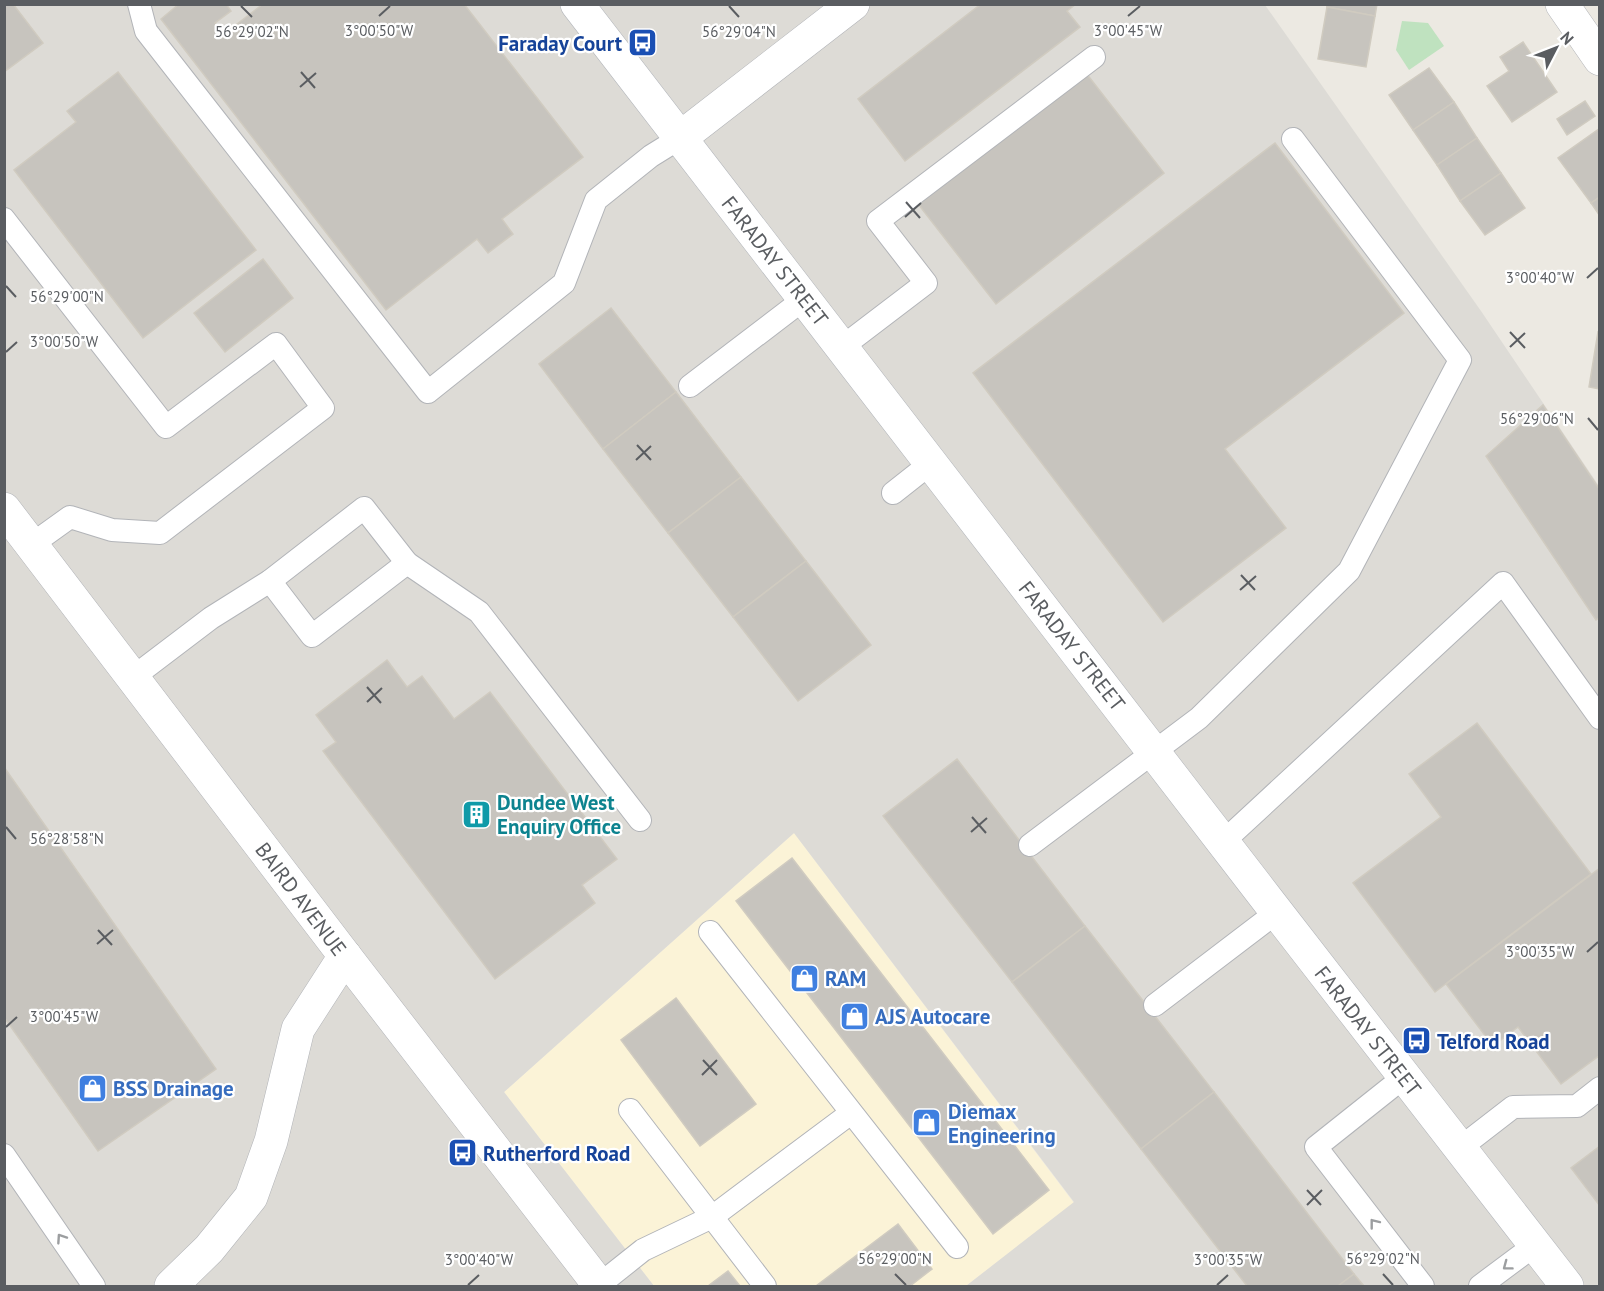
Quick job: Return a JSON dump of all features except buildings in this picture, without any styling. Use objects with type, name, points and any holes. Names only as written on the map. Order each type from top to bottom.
[{"type":"street","name":"FARADAY STREET","points":[[577,4],[1567,1287]]},
{"type":"street","points":[[680,138],[853,4]]},
{"type":"street","points":[[1562,4],[1599,59]]},
{"type":"street","name":"BAIRD AVENUE","points":[[4,509],[599,1286]]},
{"type":"street","points":[[171,1287],[209,1249],[251,1197],[271,1141],[298,1029],[345,956]]},
{"type":"lane","points":[[139,4],[146,31],[428,392],[564,283],[596,200],[651,156],[680,138]]},
{"type":"lane","points":[[842,347],[926,283],[878,221],[1094,57]]},
{"type":"lane","points":[[1030,845],[1199,718],[1349,571],[1460,360],[1293,139]]},
{"type":"lane","points":[[4,219],[166,427],[276,344],[323,408],[160,533],[112,530],[70,517],[31,545]]},
{"type":"lane","points":[[690,386],[804,299]]},
{"type":"lane","points":[[893,493],[931,463]]},
{"type":"lane","points":[[132,678],[211,618],[270,580],[364,508],[407,563],[479,612],[640,820]]},
{"type":"lane","points":[[270,580],[312,636],[407,563]]},
{"type":"lane","points":[[1223,842],[1503,583],[1599,718]]},
{"type":"lane","points":[[1155,1005],[1277,912]]},
{"type":"lane","points":[[710,932],[957,1248]]},
{"type":"lane","points":[[1404,1077],[1316,1147],[1423,1287]]},
{"type":"lane","points":[[1460,1148],[1513,1107],[1577,1106],[1599,1088]]},
{"type":"lane","points":[[630,1110],[765,1287]]},
{"type":"lane","points":[[599,1286],[643,1250],[712,1216],[851,1113]]},
{"type":"lane","points":[[4,1155],[94,1287]]},
{"type":"lane","points":[[1480,1287],[1535,1245]]},
{"type":"shaded area","points":[[5,5],[1265,5],[1481,311],[1599,486],[1599,1286],[966,1286],[1074,1202],[794,833],[504,1092],[654,1286],[5,1286]]},
{"type":"shaded area","points":[[794,833],[1074,1203],[966,1286],[654,1286],[504,1092]]},
{"type":"green space","points":[[1402,21],[1428,23],[1444,46],[1409,70],[1396,50]]},
{"type":"place","name":"Faraday Court","points":[[643,43]]},
{"type":"place","name":"Dundee West Enquiry Office","points":[[476,814]]},
{"type":"place","name":"RAM","points":[[804,978]]},
{"type":"place","name":"AJS Autocare","points":[[854,1016]]},
{"type":"place","name":"Telford Road","points":[[1416,1041]]},
{"type":"place","name":"BSS Drainage","points":[[92,1088]]},
{"type":"place","name":"Diemax Engineering","points":[[927,1123]]},
{"type":"place","name":"Rutherford Road","points":[[462,1153]]}]
